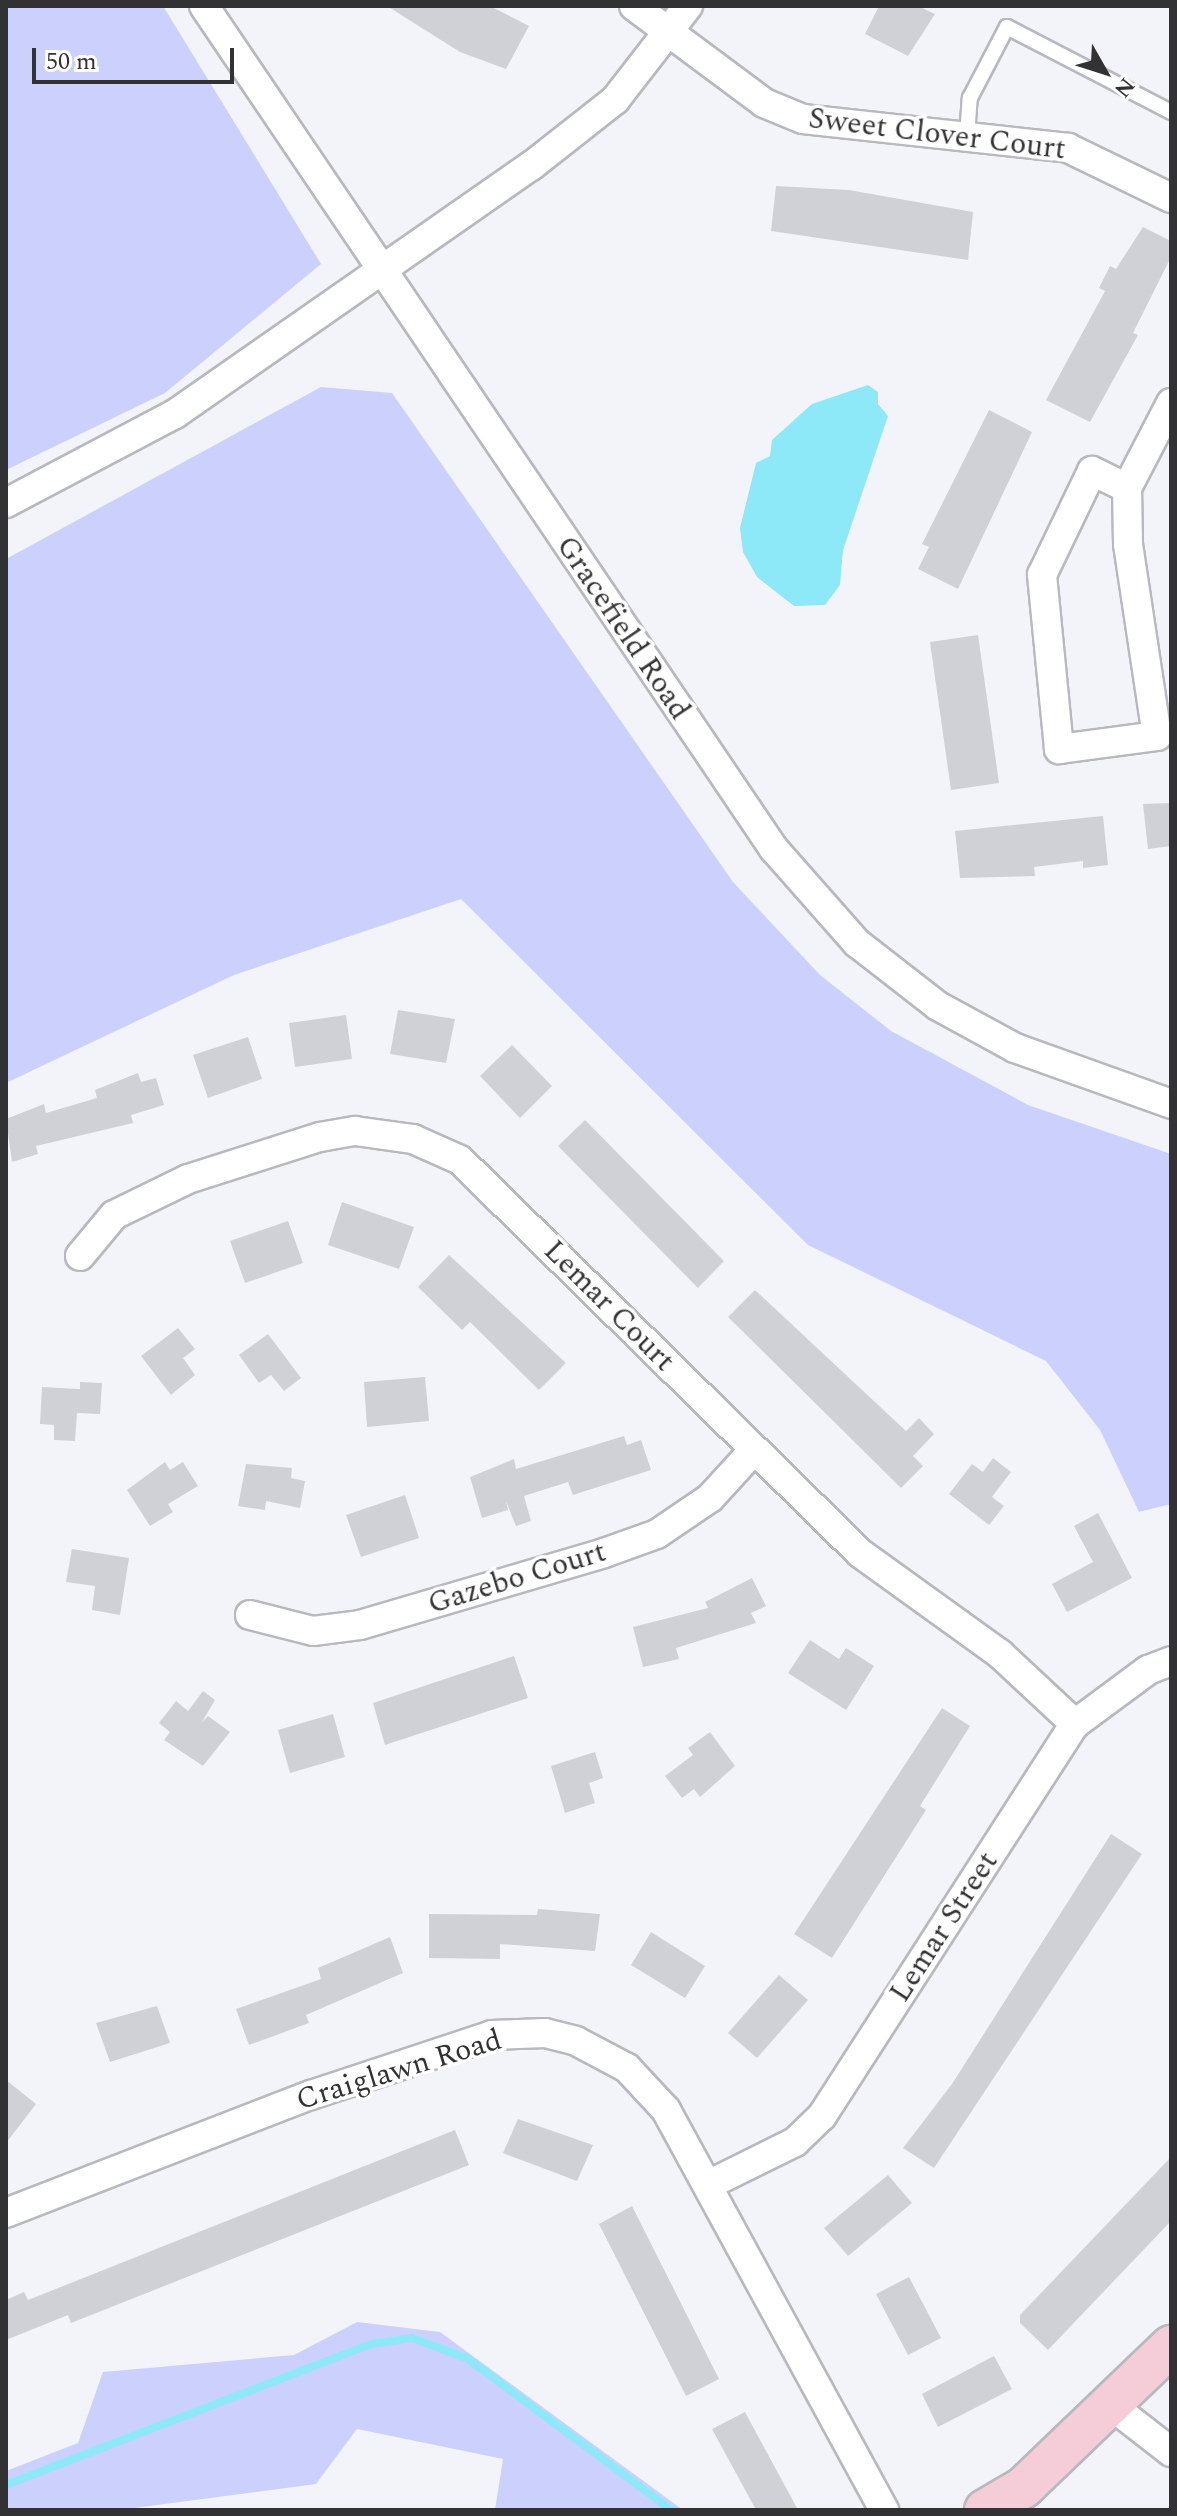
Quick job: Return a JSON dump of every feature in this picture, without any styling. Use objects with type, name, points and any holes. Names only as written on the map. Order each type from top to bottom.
[{"type":"street","name":"Gracefield Road","points":[[204,6],[378,270],[774,849],[857,943],[938,1006],[1015,1048],[1171,1104]]},
{"type":"street","name":"Sweet Clover Court","points":[[634,6],[764,103],[803,119],[1068,148],[1171,198]]},
{"type":"street","points":[[6,503],[175,414],[615,100],[669,35],[688,6]]},
{"type":"street","points":[[1127,488],[1092,471],[1042,575],[1059,749],[1157,736],[1128,544],[1127,488],[1171,403]]},
{"type":"street","name":"Lemar Court","points":[[80,1256],[114,1215],[188,1179],[320,1137],[355,1131],[413,1139],[478,1176],[860,1553],[1000,1654],[1075,1724]]},
{"type":"street","name":"Gazebo Court","points":[[250,1615],[313,1631],[360,1625],[604,1553],[657,1534],[710,1498],[754,1450]]},
{"type":"street","name":"Lemar Street","points":[[710,2184],[795,2142],[822,2116],[1075,1724],[1148,1670],[1171,1661]]},
{"type":"street","name":"Craiglawn Road","points":[[6,2213],[311,2095],[492,2035],[545,2033],[576,2041],[627,2068],[666,2110],[710,2184],[884,2510]]},
{"type":"street","points":[[985,2510],[1024,2487],[1112,2406],[1171,2346]]},
{"type":"street","points":[[1112,2406],[1171,2452]]},
{"type":"lane","points":[[967,137],[970,98],[1007,27],[1171,112]]},
{"type":"shaded area","points":[[6,6],[163,6],[321,264],[165,393],[6,470]]},
{"type":"shaded area","points":[[868,385],[878,392],[878,404],[888,416],[843,550],[840,585],[825,605],[794,606],[757,577],[743,552],[740,528],[756,463],[770,456],[772,440],[812,404]]},
{"type":"shaded area","points":[[321,387],[392,393],[733,882],[820,975],[891,1031],[1028,1105],[1171,1154],[1171,1504],[1139,1512],[1100,1430],[1046,1361],[808,1245],[461,899],[234,975],[6,1083],[6,559]]},
{"type":"shaded area","points":[[357,2322],[440,2332],[683,2510],[495,2510],[503,2459],[357,2429],[316,2484],[119,2510],[6,2510],[6,2471],[78,2443],[103,2372],[294,2355]]},
{"type":"building","points":[[387,6],[490,6],[529,26],[506,69],[460,52]]},
{"type":"building","points":[[879,6],[918,6],[935,14],[908,56],[865,34]]},
{"type":"building","points":[[776,186],[849,190],[973,212],[968,260],[771,231]]},
{"type":"building","points":[[1143,227],[1171,241],[1171,257],[1133,333],[1138,335],[1090,422],[1046,400],[1105,291],[1099,288],[1110,266],[1116,269]]},
{"type":"building","points":[[989,410],[1032,432],[958,589],[918,569],[929,547],[922,544]]},
{"type":"building","points":[[978,635],[999,783],[951,790],[930,642]]},
{"type":"building","points":[[1171,803],[1171,846],[1148,849],[1143,804]]},
{"type":"building","points":[[1103,816],[1108,865],[1083,868],[1083,861],[1034,867],[1035,876],[960,878],[955,831]]},
{"type":"building","points":[[398,1010],[455,1019],[446,1063],[390,1054]]},
{"type":"building","points":[[346,1015],[352,1059],[295,1067],[289,1023]]},
{"type":"building","points":[[248,1037],[262,1079],[208,1098],[193,1055]]},
{"type":"building","points":[[512,1045],[552,1086],[520,1118],[480,1076]]},
{"type":"building","points":[[138,1073],[141,1082],[156,1078],[164,1105],[131,1115],[133,1123],[36,1146],[38,1154],[12,1162],[6,1119],[44,1104],[46,1113],[97,1098],[95,1090]]},
{"type":"building","points":[[585,1120],[724,1261],[698,1288],[558,1146]]},
{"type":"building","points":[[342,1202],[414,1227],[399,1269],[328,1245]]},
{"type":"building","points":[[288,1221],[303,1263],[245,1283],[230,1241]]},
{"type":"building","points":[[449,1255],[566,1363],[539,1390],[470,1322],[462,1330],[418,1287]]},
{"type":"building","points":[[755,1290],[906,1431],[919,1418],[934,1434],[913,1456],[923,1466],[901,1488],[728,1317]]},
{"type":"building","points":[[178,1328],[195,1349],[183,1358],[195,1375],[171,1395],[141,1356]]},
{"type":"building","points":[[268,1334],[301,1378],[284,1391],[271,1375],[259,1383],[239,1355]]},
{"type":"building","points":[[425,1377],[429,1421],[367,1427],[364,1382]]},
{"type":"building","points":[[80,1382],[102,1383],[100,1414],[77,1413],[75,1441],[54,1440],[54,1425],[40,1424],[42,1387],[80,1389]]},
{"type":"building","points":[[624,1436],[627,1445],[641,1440],[651,1470],[573,1495],[568,1482],[524,1496],[531,1521],[516,1526],[506,1501],[508,1510],[482,1518],[470,1477],[514,1459],[516,1469]]},
{"type":"building","points":[[993,1458],[1011,1472],[992,1497],[1004,1506],[989,1525],[949,1494],[972,1464],[983,1472]]},
{"type":"building","points":[[165,1462],[170,1470],[183,1462],[198,1486],[168,1504],[173,1512],[150,1526],[127,1490]]},
{"type":"building","points":[[246,1464],[292,1468],[291,1478],[305,1481],[300,1508],[266,1501],[265,1510],[238,1506]]},
{"type":"building","points":[[405,1495],[419,1538],[361,1557],[346,1515]]},
{"type":"building","points":[[1098,1513],[1132,1578],[1067,1612],[1052,1584],[1093,1562],[1074,1526]]},
{"type":"building","points":[[72,1549],[129,1558],[120,1615],[92,1610],[95,1586],[66,1582]]},
{"type":"building","points":[[752,1578],[766,1606],[751,1613],[756,1623],[676,1648],[679,1659],[643,1667],[633,1627],[708,1608],[705,1602]]},
{"type":"building","points":[[810,1640],[839,1659],[846,1648],[874,1666],[846,1710],[788,1673]]},
{"type":"building","points":[[514,1656],[528,1698],[385,1745],[373,1703]]},
{"type":"building","points":[[203,1691],[215,1700],[202,1722],[208,1716],[230,1732],[203,1766],[164,1740],[170,1732],[159,1723],[176,1701],[188,1711]]},
{"type":"building","points":[[942,1708],[970,1726],[920,1806],[926,1810],[832,1958],[794,1934]]},
{"type":"building","points":[[333,1714],[345,1757],[290,1773],[278,1730]]},
{"type":"building","points":[[710,1732],[735,1766],[700,1797],[694,1789],[682,1798],[665,1776],[693,1755],[688,1748]]},
{"type":"building","points":[[595,1752],[603,1778],[589,1783],[595,1803],[565,1813],[551,1766]]},
{"type":"building","points":[[1111,1834],[1142,1854],[934,2168],[903,2148],[952,2084]]},
{"type":"building","points":[[538,1909],[600,1914],[595,1951],[500,1944],[500,1959],[429,1958],[429,1914],[537,1915]]},
{"type":"building","points":[[651,1932],[705,1966],[685,1998],[631,1965]]},
{"type":"building","points":[[390,1937],[403,1973],[306,2015],[309,2023],[249,2045],[236,2009],[321,1979],[318,1968]]},
{"type":"building","points":[[779,1975],[808,2000],[757,2058],[728,2033]]},
{"type":"building","points":[[157,2006],[170,2043],[110,2062],[96,2023]]},
{"type":"building","points":[[6,2080],[36,2104],[6,2143]]},
{"type":"building","points":[[518,2119],[593,2145],[577,2181],[503,2153]]},
{"type":"building","points":[[455,2130],[469,2165],[71,2323],[68,2315],[6,2340],[6,2300],[24,2292],[28,2300]]},
{"type":"building","points":[[1171,2157],[1171,2221],[1048,2350],[1020,2323],[1020,2315]]},
{"type":"building","points":[[888,2175],[912,2203],[848,2256],[824,2228]]},
{"type":"building","points":[[632,2206],[719,2379],[686,2396],[599,2224]]},
{"type":"building","points":[[909,2277],[941,2338],[908,2355],[876,2294]]},
{"type":"building","points":[[994,2356],[1012,2389],[938,2427],[922,2394]]},
{"type":"building","points":[[745,2412],[798,2510],[756,2510],[712,2429]]},
{"type":"waterway","points":[[6,2485],[372,2344],[412,2338],[468,2359],[671,2510]]}]
